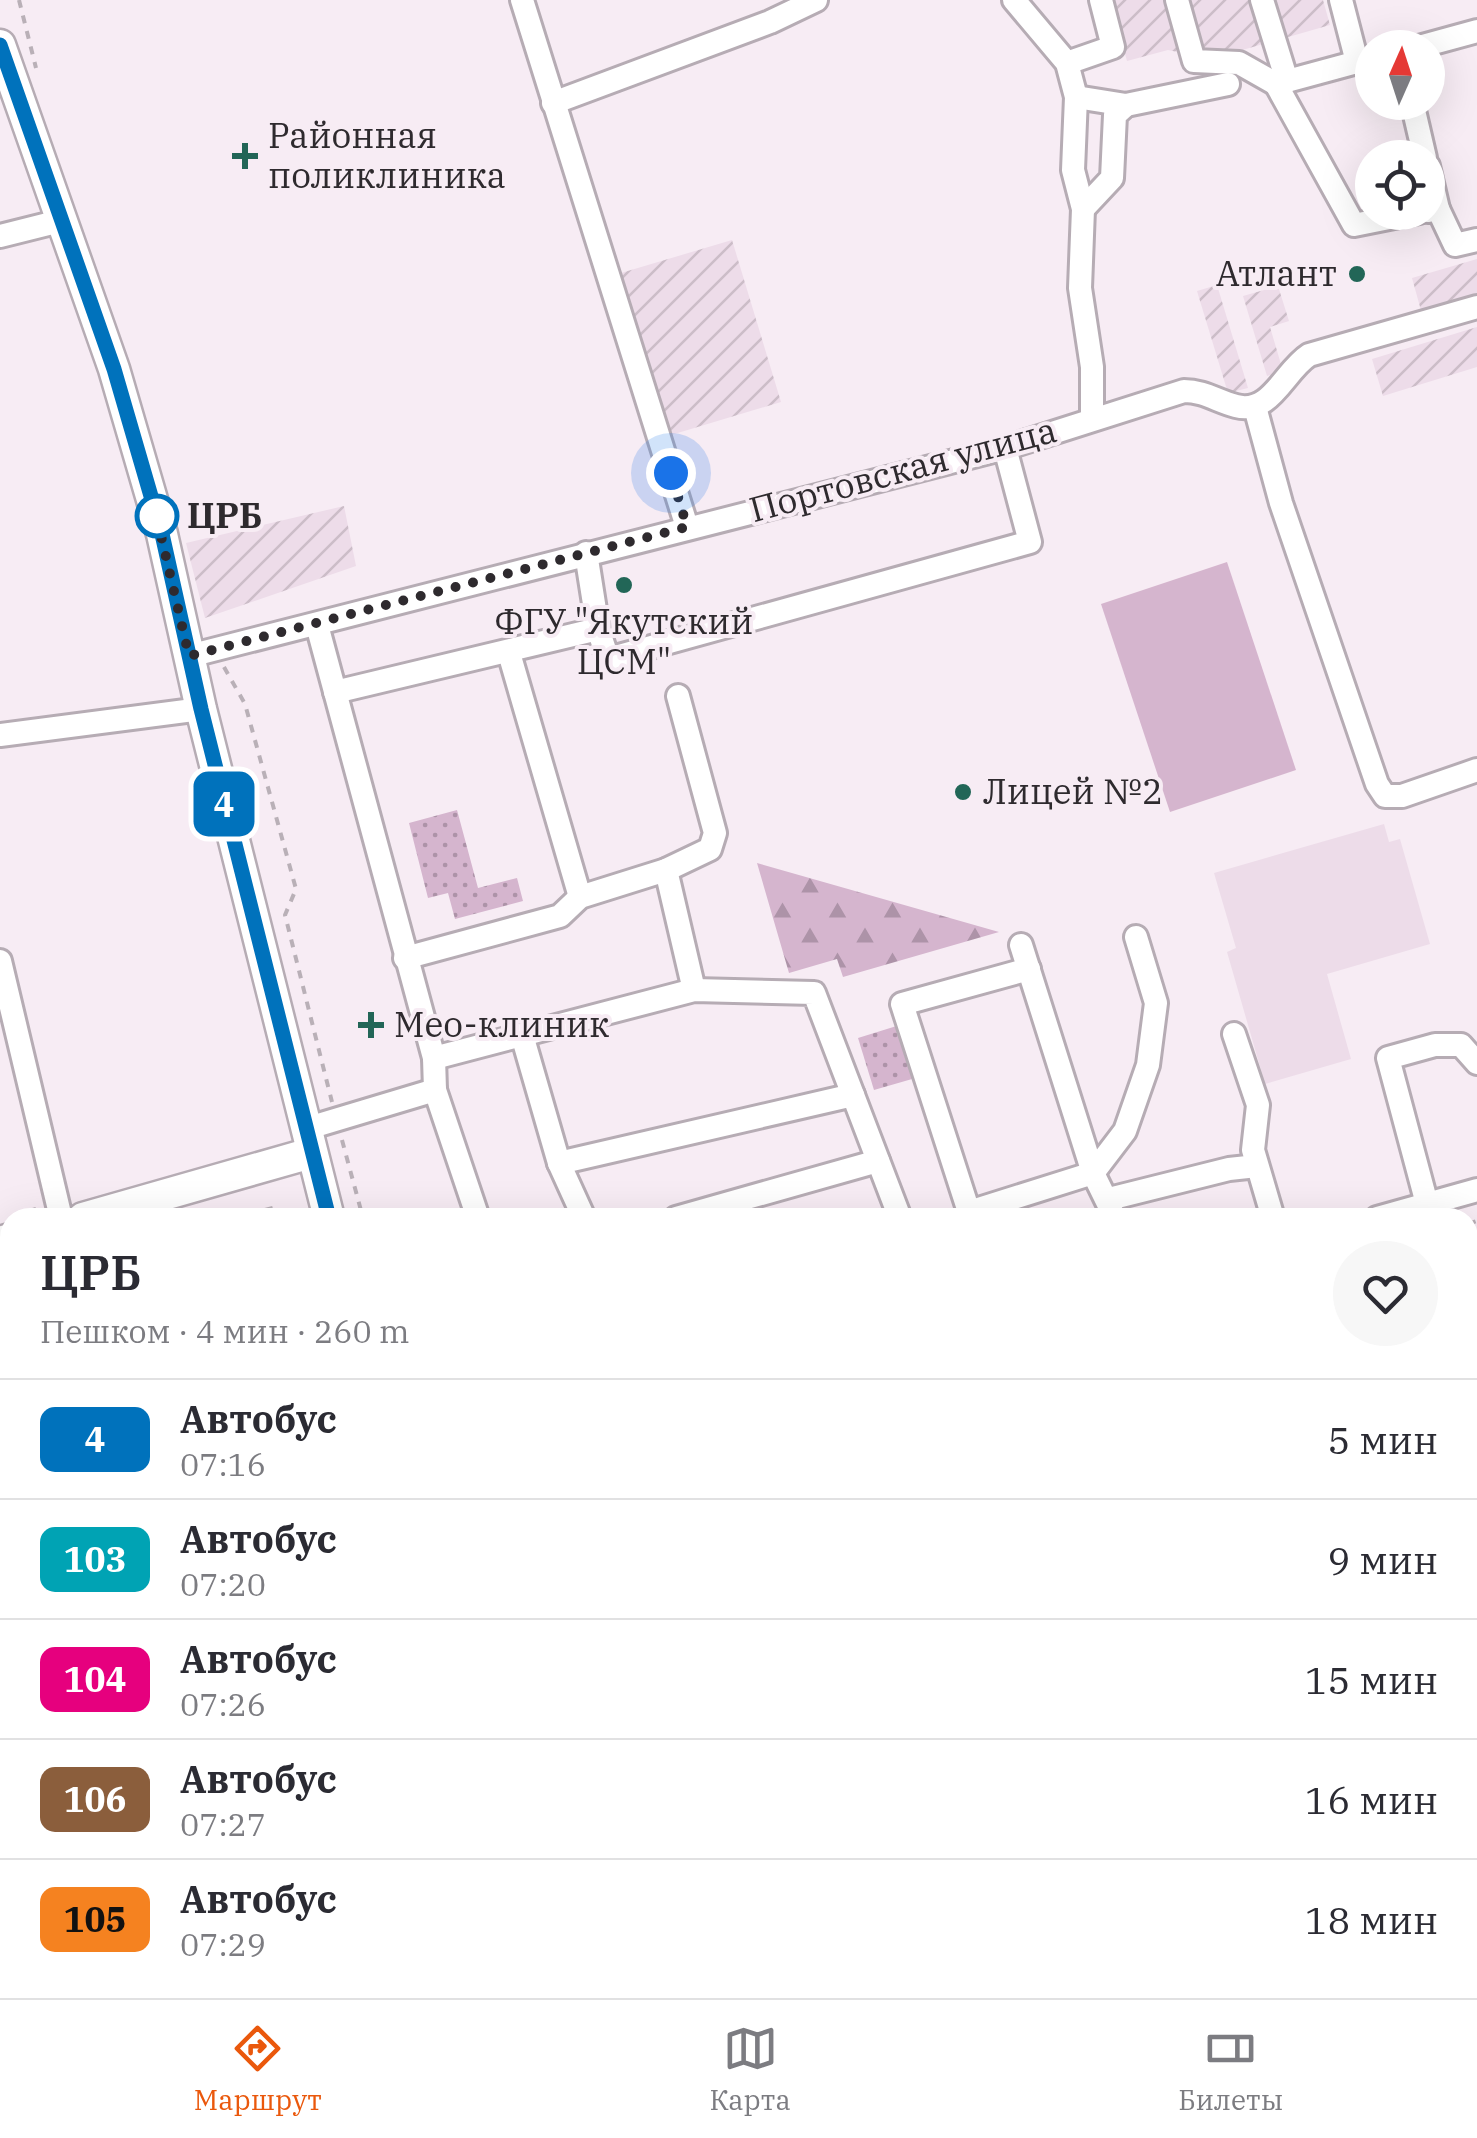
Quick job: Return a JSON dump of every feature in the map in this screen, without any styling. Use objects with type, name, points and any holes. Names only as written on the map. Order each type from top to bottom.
[{"type":"main road","points":[[0,45],[120,387],[162,534],[201,709],[326,1208]]},
{"type":"main road","points":[[112,1208],[308,1141]]},
{"type":"street","points":[[522,0],[687,527]]},
{"type":"street","points":[[553,103],[765,11],[816,0]]},
{"type":"street","points":[[1014,0],[1067,63],[1076,97],[1073,170],[1083,209],[1080,288],[1092,367],[1092,417]]},
{"type":"street","points":[[1067,63],[1113,47],[1101,0]]},
{"type":"street","points":[[1177,0],[1194,61],[1239,63],[1282,82],[1355,63]]},
{"type":"street","points":[[1262,0],[1282,82],[1355,225]]},
{"type":"street","points":[[1341,0],[1355,35]]},
{"type":"street","points":[[1445,40],[1477,31]]},
{"type":"street","points":[[1076,97],[1126,105],[1228,84]]},
{"type":"street","points":[[1083,209],[1112,178],[1116,114],[1126,105]]},
{"type":"street","points":[[0,236],[60,221]]},
{"type":"street","points":[[1443,230],[1455,245],[1477,240]]},
{"type":"street","points":[[1477,307],[1309,356],[1293,365],[1270,399],[1255,407],[1280,503],[1384,796],[1402,796],[1477,770]]},
{"type":"street","name":"Портовская улица","points":[[189,656],[1005,448],[1092,417],[1184,391],[1203,391],[1241,407],[1255,407]]},
{"type":"street","points":[[586,553],[598,629],[608,659],[1030,542],[1005,448]]},
{"type":"street","points":[[317,625],[434,1058],[434,1090],[475,1208]]},
{"type":"street","points":[[334,692],[598,629]]},
{"type":"street","points":[[509,653],[580,897]]},
{"type":"street","points":[[406,958],[560,916],[580,897],[666,870],[710,850],[716,833],[678,696]]},
{"type":"street","points":[[0,735],[201,709]]},
{"type":"street","points":[[666,870],[694,990]]},
{"type":"street","points":[[981,1208],[1093,1173],[1125,1132],[1148,1064],[1156,1004],[1136,936]]},
{"type":"street","points":[[1022,945],[1093,1173],[1112,1208],[1257,1166]]},
{"type":"street","points":[[0,961],[59,1208]]},
{"type":"street","points":[[967,1208],[902,1004],[1029,968]]},
{"type":"street","points":[[434,1058],[694,990],[814,993],[896,1208]]},
{"type":"street","points":[[1234,1034],[1258,1105],[1252,1150],[1270,1208]]},
{"type":"street","points":[[522,1035],[559,1163],[579,1208]]},
{"type":"street","points":[[1427,1204],[1388,1058],[1436,1045],[1461,1045],[1477,1063]]},
{"type":"street","points":[[308,1141],[434,1090]]},
{"type":"street","points":[[559,1163],[853,1096]]},
{"type":"street","points":[[711,1208],[878,1161]]},
{"type":"street","points":[[1413,1208],[1477,1190]]},
{"type":"shaded area","points":[[1110,0],[1323,0],[1330,25],[1211,59],[1168,50],[1127,61]]},
{"type":"shaded area","points":[[732,240],[781,402],[671,435],[621,273]]},
{"type":"shaded area","points":[[1477,259],[1477,299],[1422,314],[1412,278]]},
{"type":"shaded area","points":[[1217,285],[1248,388],[1228,393],[1197,291]]},
{"type":"shaded area","points":[[1278,286],[1289,321],[1270,327],[1283,371],[1267,376],[1243,296]]},
{"type":"shaded area","points":[[1477,327],[1477,367],[1383,396],[1372,359]]},
{"type":"shaded area","points":[[344,506],[356,566],[205,618],[186,543]]},
{"type":"shaded area","points":[[1384,824],[1389,842],[1400,839],[1430,944],[1327,974],[1351,1059],[1265,1084],[1227,952],[1236,948],[1214,873]]},
{"type":"green space","points":[[1227,562],[1296,770],[1170,812],[1101,604]]},
{"type":"green space","points":[[457,810],[478,888],[517,878],[523,901],[455,919],[448,893],[428,898],[409,823]]},
{"type":"green space","points":[[757,863],[999,932],[843,977],[837,959],[789,973]]},
{"type":"green space","points":[[903,1024],[919,1077],[874,1090],[858,1038]]},
{"type":"bus line","name":"4","points":[[0,45],[114,369],[162,534],[201,709],[326,1208]]},
{"type":"place","name":"Районная поликлиника","points":[[245,156]]},
{"type":"place","name":"Атлант","points":[[1357,274]]},
{"type":"place","name":"ЦРБ","points":[[157,516]]},
{"type":"place","name":"ФГУ \"Якутский ЦСМ\"","points":[[624,585]]},
{"type":"place","name":"Лицей №2","points":[[963,792]]},
{"type":"place","name":"Мео-клиник","points":[[371,1025]]},
{"type":"route","points":[[157,516],[153,501],[189,656],[687,527],[671,473]]}]
